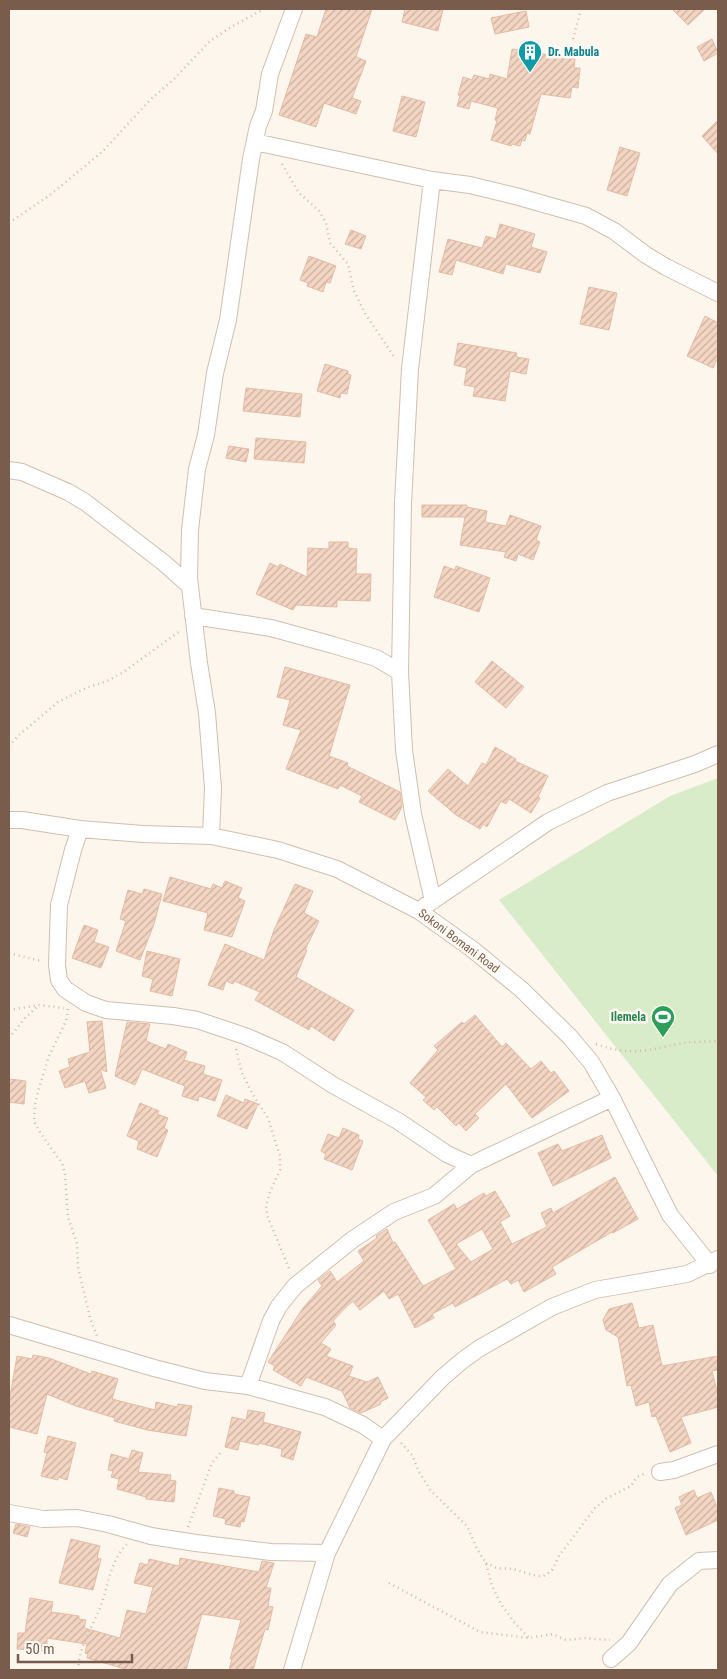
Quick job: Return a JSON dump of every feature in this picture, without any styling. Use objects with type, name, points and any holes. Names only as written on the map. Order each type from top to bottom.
[{"type":"street","points":[[211,836],[213,788],[207,722],[190,586],[190,530],[197,469],[206,435],[215,373],[228,320],[255,142],[264,111],[270,74],[294,9]]},
{"type":"street","points":[[255,142],[432,180],[470,185],[586,216],[614,231],[646,255],[666,267],[715,290]]},
{"type":"street","points":[[432,180],[409,378],[403,504],[400,672],[404,750],[412,814],[433,901]]},
{"type":"street","points":[[9,470],[31,476],[68,492],[85,502],[164,563],[190,586]]},
{"type":"street","points":[[194,620],[271,628],[376,658],[400,672]]},
{"type":"street","points":[[376,658],[400,646]]},
{"type":"street","points":[[419,911],[548,822],[607,793],[695,764],[718,754]]},
{"type":"street","name":"Sokoni Bomani Road","points":[[9,820],[22,820],[80,829],[143,834],[211,836],[278,850],[336,869],[419,911],[472,949],[521,989],[570,1037],[591,1062],[612,1098],[670,1215],[714,1262]]},
{"type":"street","points":[[80,829],[72,850],[60,905],[57,965],[59,980],[65,989],[86,1003],[106,1010],[197,1020],[245,1036],[282,1052],[332,1085],[398,1122],[448,1154],[471,1165]]},
{"type":"street","points":[[248,1386],[271,1321],[279,1306],[295,1286],[366,1230],[394,1212],[434,1196],[471,1165],[612,1098]]},
{"type":"street","points":[[292,1670],[326,1553],[384,1437],[443,1377],[480,1348],[552,1307],[595,1290],[686,1274],[714,1262]]},
{"type":"street","points":[[9,1325],[205,1381],[248,1386],[325,1407],[384,1437]]},
{"type":"street","points":[[660,1472],[674,1470],[718,1454]]},
{"type":"street","points":[[9,1513],[42,1519],[77,1518],[147,1535],[271,1552],[326,1553]]},
{"type":"street","points":[[611,1659],[629,1643],[670,1584],[699,1561],[718,1560]]},
{"type":"path","points":[[9,223],[50,196],[102,152],[151,99],[174,79],[210,41],[264,9]]},
{"type":"path","points":[[573,39],[581,9]]},
{"type":"path","points":[[275,146],[282,166],[299,193],[319,211],[326,223],[330,243],[348,264],[354,291],[366,315],[409,378]]},
{"type":"path","points":[[9,746],[19,735],[58,702],[122,673],[194,620]]},
{"type":"path","points":[[9,953],[57,965]]},
{"type":"path","points":[[9,1038],[39,1004]]},
{"type":"path","points":[[9,1010],[39,1004],[76,1010]]},
{"type":"path","points":[[68,1009],[66,1021],[49,1056],[39,1088],[35,1104],[34,1121],[62,1163],[65,1174],[68,1217],[77,1244],[78,1267],[90,1318],[102,1352]]},
{"type":"path","points":[[220,1028],[238,1052],[242,1073],[268,1118],[280,1156],[280,1170],[270,1192],[266,1206],[267,1215],[295,1286]]},
{"type":"path","points":[[570,1037],[589,1041],[612,1050],[635,1052],[681,1044],[718,1041]]},
{"type":"path","points":[[384,1437],[402,1444],[412,1455],[419,1472],[431,1492],[466,1526],[486,1563],[492,1586],[501,1604],[529,1638]]},
{"type":"path","points":[[171,1539],[183,1533],[189,1526],[212,1463],[222,1451]]},
{"type":"path","points":[[486,1563],[496,1568],[513,1568],[537,1576],[547,1574],[552,1570],[559,1556],[595,1508],[607,1498],[631,1486],[637,1477],[647,1472],[660,1472]]},
{"type":"path","points":[[78,1670],[82,1647],[100,1607],[113,1567],[122,1550],[130,1542],[147,1535]]},
{"type":"path","points":[[389,1583],[480,1632],[529,1638],[552,1634],[566,1640],[594,1638],[629,1643]]},
{"type":"green space","name":"Ilemela","points":[[718,778],[718,1176],[499,900],[670,796]]},
{"type":"building","points":[[326,9],[372,9],[356,57],[366,61],[352,98],[361,101],[356,114],[324,103],[316,127],[279,115],[306,34],[317,37]]},
{"type":"building","points":[[405,9],[443,9],[438,31],[402,22]]},
{"type":"building","points":[[672,9],[705,9],[688,25]]},
{"type":"building","points":[[526,11],[529,27],[495,34],[491,18]]},
{"type":"building","points":[[712,39],[718,53],[704,61],[697,47]]},
{"type":"building","points":[[512,49],[575,59],[574,68],[580,68],[578,88],[572,87],[570,98],[541,94],[530,134],[527,133],[525,141],[522,140],[520,146],[512,144],[511,146],[491,140],[497,121],[495,120],[498,108],[471,101],[469,109],[457,106],[463,77],[472,80],[474,75],[489,79],[490,74],[507,79]]},
{"type":"building","points":[[402,96],[425,102],[416,137],[393,131]]},
{"type":"building","points":[[718,120],[718,154],[702,136]]},
{"type":"building","points":[[620,147],[640,153],[627,196],[607,190]]},
{"type":"building","points":[[500,224],[535,234],[531,247],[547,252],[540,273],[506,264],[503,274],[456,260],[452,275],[439,272],[448,239],[482,248],[486,236],[496,239]]},
{"type":"building","points":[[351,230],[366,236],[361,249],[345,244]]},
{"type":"building","points":[[309,256],[336,266],[330,283],[326,282],[323,292],[307,286],[308,283],[300,280]]},
{"type":"building","points":[[589,287],[617,293],[609,330],[580,324]]},
{"type":"building","points":[[705,316],[718,323],[718,357],[713,368],[687,356]]},
{"type":"building","points":[[458,343],[517,353],[516,357],[529,359],[526,374],[510,371],[505,401],[473,396],[475,387],[464,385],[467,368],[454,365]]},
{"type":"building","points":[[325,364],[348,371],[348,374],[351,375],[347,394],[341,393],[340,398],[317,391]]},
{"type":"building","points":[[246,388],[302,394],[300,417],[243,411]]},
{"type":"building","points":[[256,438],[306,442],[304,463],[254,459]]},
{"type":"building","points":[[229,446],[249,449],[246,462],[226,458]]},
{"type":"building","points":[[422,505],[467,505],[467,507],[487,511],[485,522],[506,526],[510,515],[541,526],[536,540],[540,542],[533,560],[518,554],[516,561],[504,557],[506,552],[460,545],[465,517],[422,517]]},
{"type":"building","points":[[329,542],[348,542],[348,548],[357,549],[356,574],[371,574],[370,601],[337,600],[337,607],[296,605],[293,610],[256,594],[270,563],[278,567],[280,564],[307,577],[308,548],[329,549]]},
{"type":"building","points":[[444,566],[455,570],[456,566],[490,578],[479,612],[434,597]]},
{"type":"building","points":[[492,661],[524,687],[506,708],[475,682]]},
{"type":"building","points":[[285,667],[350,685],[329,756],[348,763],[347,766],[400,792],[402,807],[395,820],[359,802],[362,796],[340,785],[338,789],[286,769],[301,730],[283,725],[290,700],[277,697]]},
{"type":"building","points":[[495,747],[516,759],[515,761],[548,776],[538,797],[540,798],[531,813],[509,799],[506,804],[501,801],[487,827],[483,824],[480,829],[456,815],[428,791],[448,769],[468,786],[482,763],[486,765]]},
{"type":"building","points":[[170,877],[211,889],[213,884],[222,888],[225,881],[242,888],[238,898],[245,901],[232,937],[204,930],[208,913],[163,901]]},
{"type":"building","points":[[295,884],[313,891],[304,913],[319,921],[305,950],[307,950],[296,977],[354,1010],[334,1041],[311,1026],[309,1030],[255,1000],[260,992],[234,981],[233,984],[226,981],[223,990],[208,985],[225,944],[264,960],[274,930]]},
{"type":"building","points":[[144,889],[162,894],[154,924],[140,960],[116,951],[126,921],[120,919],[128,890],[142,894]]},
{"type":"building","points":[[84,925],[98,930],[94,942],[109,947],[101,968],[72,958]]},
{"type":"building","points":[[147,951],[180,959],[172,996],[150,991],[153,979],[142,976]]},
{"type":"building","points":[[475,1015],[502,1047],[506,1043],[531,1069],[541,1061],[551,1073],[554,1071],[569,1091],[532,1118],[506,1084],[475,1114],[479,1118],[466,1131],[459,1123],[456,1126],[437,1107],[434,1110],[423,1100],[426,1097],[410,1083],[438,1050],[434,1046],[462,1022],[464,1024]]},
{"type":"building","points":[[102,1021],[107,1072],[100,1069],[106,1088],[89,1093],[85,1081],[65,1088],[59,1071],[70,1067],[68,1059],[90,1052],[87,1022]]},
{"type":"building","points":[[127,1022],[150,1024],[146,1041],[166,1049],[168,1044],[187,1052],[184,1060],[205,1066],[203,1074],[222,1080],[215,1101],[199,1096],[198,1101],[182,1096],[185,1086],[142,1069],[135,1085],[115,1076]]},
{"type":"building","points":[[9,1079],[26,1081],[24,1104],[9,1102]]},
{"type":"building","points":[[226,1095],[244,1103],[245,1099],[258,1104],[247,1129],[217,1116]]},
{"type":"building","points":[[140,1103],[159,1111],[157,1114],[168,1118],[164,1128],[168,1130],[157,1157],[137,1149],[139,1141],[127,1136]]},
{"type":"building","points":[[343,1128],[359,1135],[358,1139],[363,1141],[352,1170],[324,1159],[326,1154],[321,1151],[328,1134],[339,1138]]},
{"type":"building","points":[[602,1135],[611,1158],[553,1186],[538,1153],[558,1144],[562,1151]]},
{"type":"building","points":[[615,1177],[638,1219],[552,1267],[556,1274],[524,1292],[518,1280],[511,1284],[507,1279],[455,1307],[453,1303],[432,1314],[434,1318],[415,1328],[398,1294],[389,1299],[384,1291],[360,1310],[353,1301],[333,1321],[336,1325],[321,1343],[331,1349],[326,1356],[353,1366],[349,1376],[367,1382],[378,1377],[388,1398],[380,1402],[381,1404],[361,1413],[350,1408],[342,1391],[306,1377],[301,1386],[273,1370],[275,1366],[268,1362],[303,1308],[322,1286],[318,1280],[330,1271],[337,1282],[364,1261],[358,1251],[387,1229],[393,1243],[395,1242],[423,1286],[456,1269],[428,1220],[454,1204],[457,1209],[484,1193],[486,1196],[495,1191],[510,1216],[500,1222],[512,1244],[547,1227],[541,1213],[551,1208],[553,1213]],"holes":[[[482,1229],[493,1249],[471,1262],[456,1244]]]},
{"type":"building","points":[[632,1303],[639,1328],[653,1325],[662,1366],[718,1356],[718,1370],[712,1371],[718,1395],[718,1407],[681,1417],[691,1443],[670,1452],[656,1416],[652,1417],[649,1402],[636,1406],[631,1385],[627,1386],[618,1337],[606,1330],[603,1320],[609,1309]]},
{"type":"building","points":[[33,1355],[49,1358],[91,1374],[92,1371],[118,1379],[112,1399],[155,1410],[156,1402],[177,1407],[178,1404],[192,1406],[186,1436],[147,1430],[114,1421],[115,1418],[76,1406],[47,1394],[37,1434],[9,1427],[9,1402],[17,1356],[32,1359]]},
{"type":"building","points":[[248,1410],[265,1413],[263,1422],[301,1432],[293,1460],[281,1456],[282,1449],[259,1443],[258,1445],[240,1441],[238,1450],[225,1447],[232,1417],[246,1420]]},
{"type":"building","points":[[48,1436],[76,1443],[67,1480],[58,1477],[58,1480],[41,1476],[47,1453],[44,1452]]},
{"type":"building","points":[[132,1450],[143,1453],[138,1472],[171,1475],[170,1480],[176,1481],[174,1502],[146,1499],[146,1497],[117,1489],[119,1479],[111,1477],[113,1471],[108,1470],[111,1454],[129,1459]]},
{"type":"building","points":[[219,1488],[234,1491],[234,1494],[250,1497],[244,1522],[241,1521],[240,1527],[225,1524],[226,1519],[213,1516]]},
{"type":"building","points":[[694,1490],[697,1498],[711,1492],[718,1509],[718,1520],[686,1535],[675,1508],[682,1505],[679,1497]]},
{"type":"building","points":[[16,1524],[30,1527],[27,1537],[13,1533]]},
{"type":"building","points":[[71,1539],[100,1546],[97,1558],[101,1559],[93,1590],[59,1583]]},
{"type":"building","points":[[180,1558],[259,1572],[262,1561],[274,1563],[266,1588],[271,1588],[268,1606],[273,1607],[268,1630],[265,1629],[253,1670],[229,1670],[232,1659],[230,1659],[241,1620],[202,1614],[186,1670],[122,1670],[122,1668],[87,1658],[88,1654],[85,1653],[87,1644],[47,1638],[47,1651],[17,1649],[18,1633],[25,1633],[30,1598],[53,1602],[51,1612],[79,1616],[79,1619],[86,1620],[84,1628],[120,1638],[127,1610],[146,1614],[153,1587],[134,1583],[140,1563],[148,1565],[149,1559],[179,1566]]},
{"type":"place","name":"Dr. Mabula","points":[[530,73]]},
{"type":"place","name":"Ilemela","points":[[663,1038]]}]
